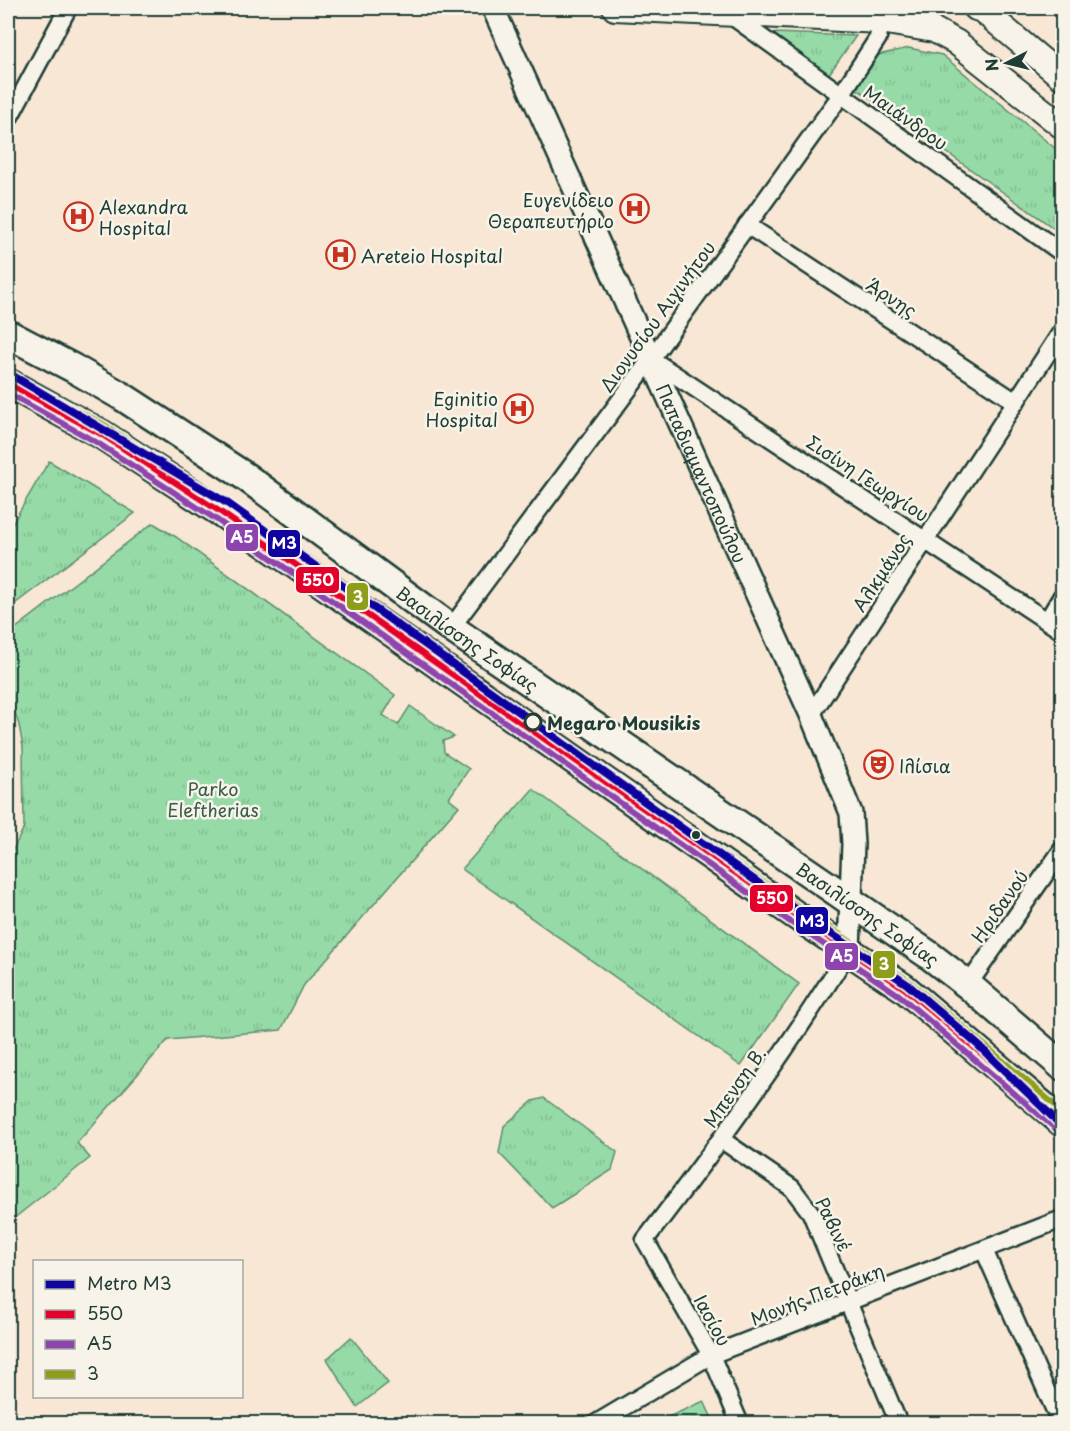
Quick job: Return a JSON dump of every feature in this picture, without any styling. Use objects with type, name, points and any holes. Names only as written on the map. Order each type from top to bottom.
[{"type":"main road","points":[[615,8],[727,13],[882,14],[946,35],[1062,126]]},
{"type":"main road","points":[[979,8],[1062,77]]},
{"type":"main road","name":"Βασιλίσσης Σοφίας","points":[[8,334],[113,391],[246,477],[451,628],[929,955],[968,985],[1062,1066]]},
{"type":"main road","points":[[8,383],[101,434],[222,513],[794,914],[904,988],[1062,1122]]},
{"type":"street","points":[[8,120],[68,8]]},
{"type":"street","name":"Παπαδιαμαντοπούλου","points":[[493,8],[811,714],[851,813],[854,844],[849,950]]},
{"type":"street","name":"Μαιάνδρου","points":[[727,13],[1062,253]]},
{"type":"street","name":"Διονυσίου Αιγινήτου","points":[[451,628],[651,359],[841,95],[878,38],[882,14]]},
{"type":"street","name":"Άρνης","points":[[747,225],[1016,402]]},
{"type":"street","name":"Αλκμάνος","points":[[811,714],[1062,331]]},
{"type":"street","name":"Σισίνη Γεωργίου","points":[[651,359],[1062,631]]},
{"type":"street","points":[[1047,621],[1062,596]]},
{"type":"street","name":"Ηριδανού","points":[[968,985],[1062,850]]},
{"type":"street","name":"Μπενση Β.","points":[[645,1240],[722,1140],[825,990],[849,950]]},
{"type":"street","name":"Ραβινέ","points":[[722,1140],[792,1188],[811,1214],[899,1424]]},
{"type":"street","name":"Μονής Πετράκη","points":[[595,1424],[711,1355],[1062,1219]]},
{"type":"street","name":"Ιασίου","points":[[645,1240],[711,1355],[740,1424]]},
{"type":"street","points":[[984,1250],[1061,1424]]},
{"type":"green space","points":[[773,33],[856,36],[827,77]]},
{"type":"green space","points":[[909,48],[942,55],[1062,154],[1062,234],[853,86],[878,55]]},
{"type":"green space","points":[[49,461],[135,513],[8,609],[8,531]]},
{"type":"green space","name":"Parko Eleftherias","points":[[153,523],[176,537],[395,695],[383,715],[398,725],[410,706],[454,737],[443,741],[444,752],[469,769],[449,798],[459,806],[304,985],[281,1030],[168,1040],[77,1143],[90,1158],[8,1223],[8,853],[14,848],[24,827],[23,747],[19,725],[8,692],[8,649],[15,629]]},
{"type":"green space","points":[[533,789],[799,984],[741,1066],[462,869]]},
{"type":"green space","points":[[544,1098],[617,1152],[612,1170],[552,1208],[499,1153],[504,1126],[533,1101]]},
{"type":"green space","points":[[351,1337],[388,1383],[357,1407],[327,1359]]},
{"type":"green space","points":[[704,1401],[714,1423],[655,1423]]},
{"type":"metro line","name":"Μ3","points":[[8,373],[227,503],[809,919],[907,984],[978,1045],[1062,1126]]},
{"type":"transit line","name":"3","points":[[12,375],[106,426],[227,505],[799,907],[909,981],[1062,1111]]},
{"type":"transit line","name":"550","points":[[8,383],[101,434],[222,513],[794,914],[904,988],[1062,1122]]},
{"type":"transit line","name":"A5","points":[[8,393],[96,442],[217,520],[789,921],[899,995],[1056,1129]]},
{"type":"place","name":"Ευγενίδειο Θεραπευτήριο","points":[[635,209]]},
{"type":"place","name":"Alexandra Hospital","points":[[78,216]]},
{"type":"place","name":"Areteio Hospital","points":[[340,255]]},
{"type":"place","name":"Eginitio Hospital","points":[[519,408]]},
{"type":"place","name":"Megaro Mousikis","points":[[533,722]]},
{"type":"place","name":"Ιλίσια","points":[[878,765]]}]
